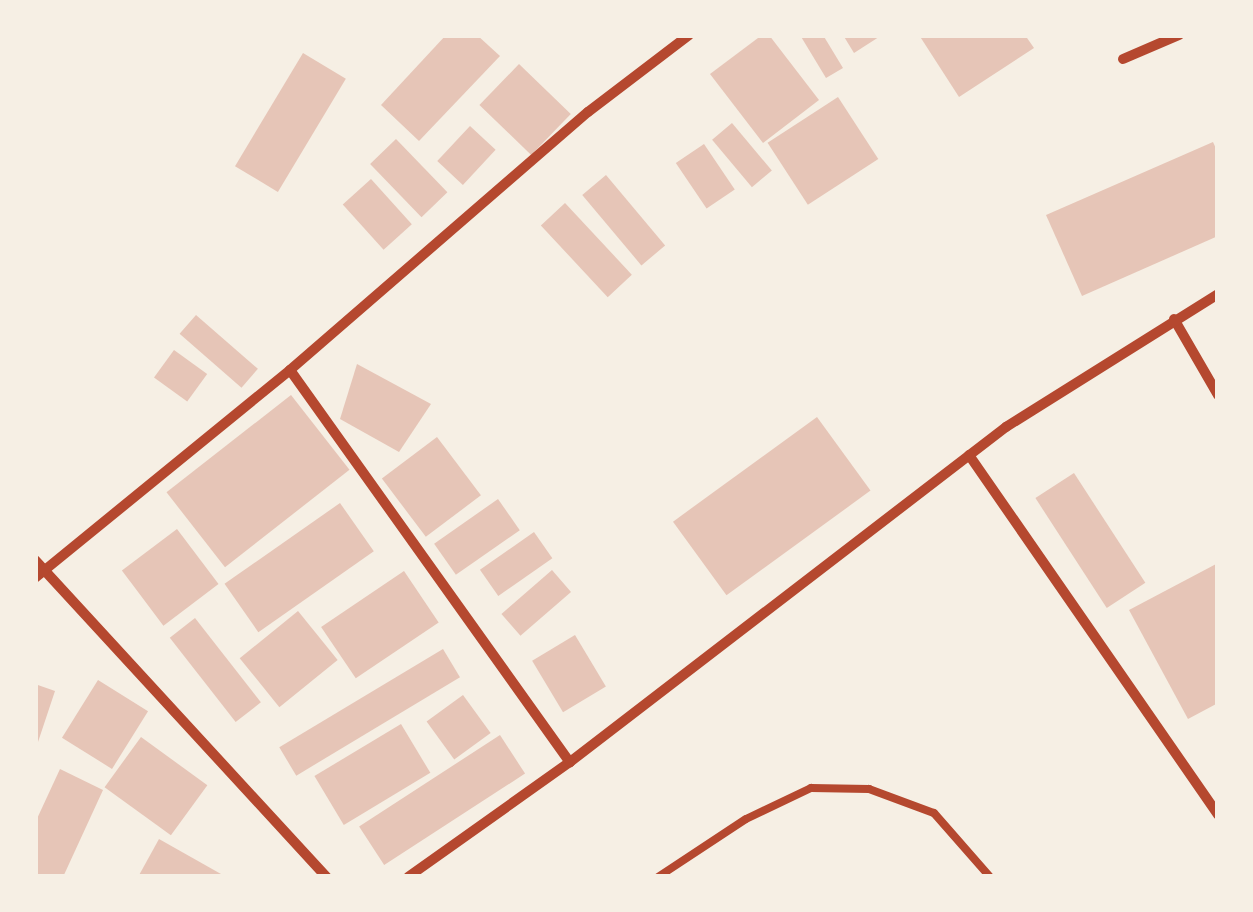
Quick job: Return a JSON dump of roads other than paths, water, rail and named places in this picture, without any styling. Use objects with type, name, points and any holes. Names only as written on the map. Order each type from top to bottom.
[{"type":"street","points":[[35,578],[290,370],[588,112],[689,35]]},
{"type":"street","points":[[1123,59],[1179,35]]},
{"type":"street","points":[[408,877],[570,762],[969,455],[1174,318],[1218,294]]},
{"type":"street","points":[[1174,318],[1218,395]]},
{"type":"street","points":[[290,370],[570,762]]},
{"type":"street","points":[[969,455],[1218,815]]},
{"type":"street","points":[[35,560],[328,877]]},
{"type":"lane","points":[[658,877],[746,819],[811,788],[830,788],[869,789],[934,812],[990,877]]}]
